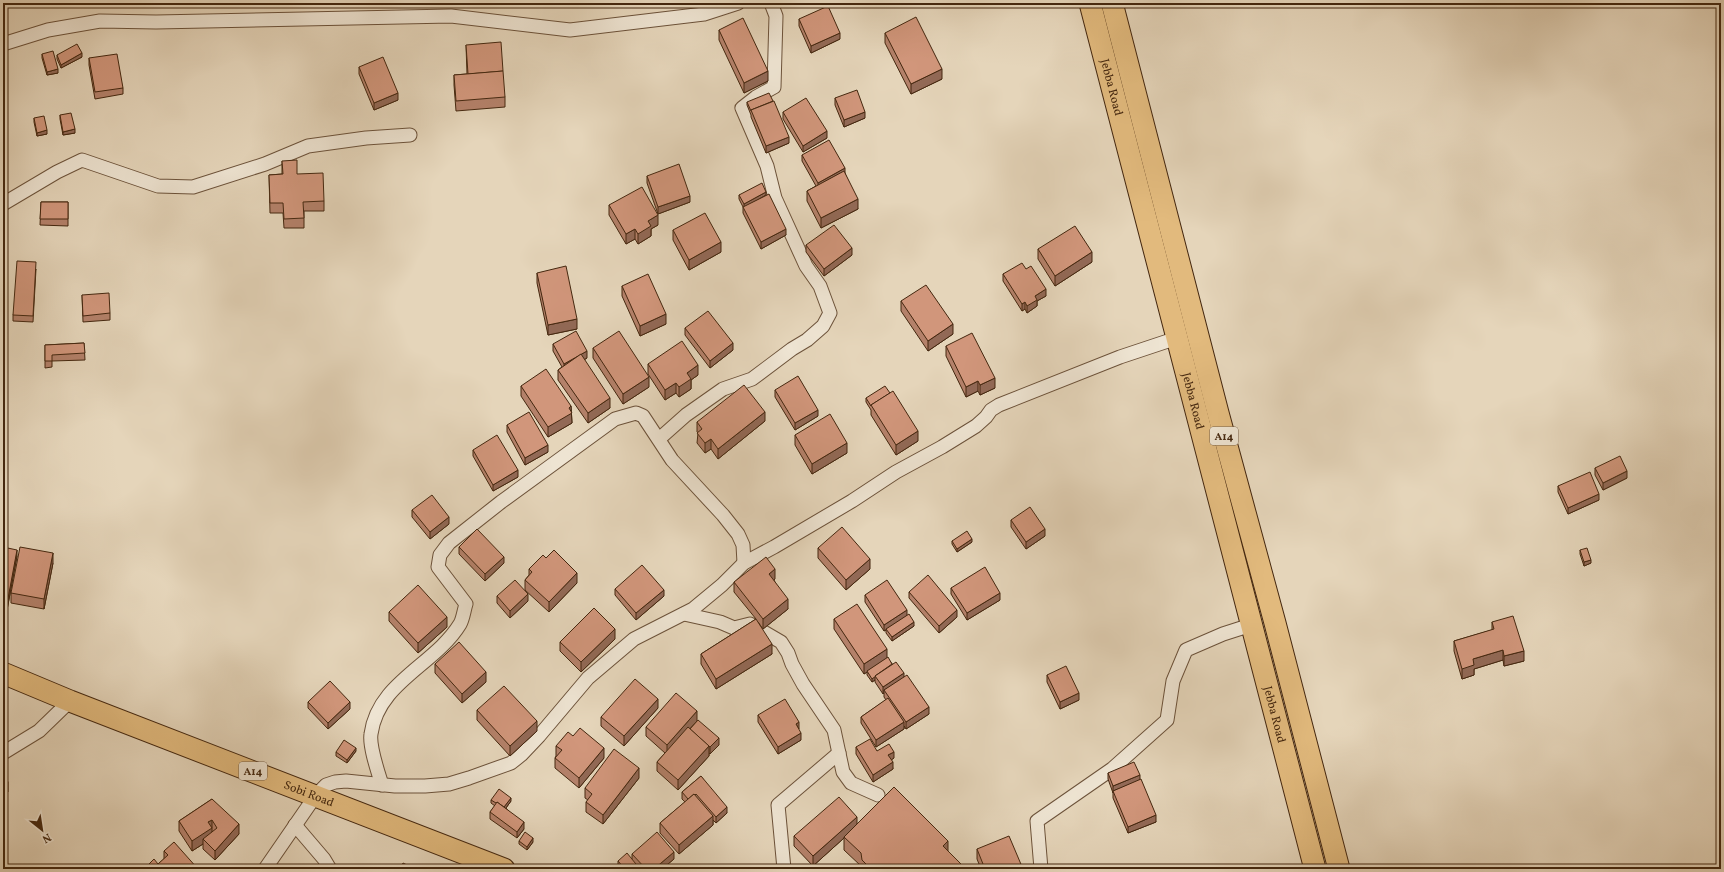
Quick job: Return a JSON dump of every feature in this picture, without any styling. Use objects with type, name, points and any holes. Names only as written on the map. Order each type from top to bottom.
[{"type":"highway","name":"Jebba Road","points":[[1090,3],[1315,869]]},
{"type":"highway","name":"A14","points":[[1112,3],[1218,413],[1340,869]]},
{"type":"highway","name":"Sobi Road","points":[[3,673],[70,701],[504,869]]},
{"type":"street","points":[[3,44],[48,30],[100,21],[156,22],[451,16],[570,30],[704,14],[738,3]]},
{"type":"street","points":[[659,439],[686,415],[722,390],[752,379],[792,349],[807,340],[823,326],[830,313],[820,286],[806,266],[775,198],[767,166],[742,108],[756,97],[774,87],[776,16],[771,3]]},
{"type":"street","points":[[3,204],[57,172],[82,160],[158,186],[192,187],[265,164],[308,146],[366,138],[410,135]]},
{"type":"street","points":[[265,869],[316,795],[326,786],[335,782],[424,786],[448,784],[511,763],[539,736],[588,678],[623,647],[653,628],[684,614],[711,594],[744,563],[839,509],[896,472],[942,447],[976,426],[991,410],[1000,405],[1120,357],[1177,338]]},
{"type":"street","points":[[382,785],[371,735],[378,710],[392,689],[419,667],[456,629],[460,624],[466,604],[438,567],[440,555],[449,543],[501,502],[615,419],[636,412],[642,416],[672,460],[738,534],[744,546],[744,563]]},
{"type":"street","points":[[684,614],[720,622],[734,628],[750,624],[781,642],[803,684],[834,730],[843,772],[851,783],[878,796]]},
{"type":"street","points":[[1041,869],[1037,821],[1112,768],[1167,720],[1173,681],[1186,650],[1223,634],[1251,625]]},
{"type":"street","points":[[3,753],[39,731],[70,701]]},
{"type":"street","points":[[784,869],[778,805],[839,753]]},
{"type":"street","points":[[295,825],[324,859],[330,869]]},
{"type":"building","points":[[828,6],[840,33],[811,46],[799,19]]},
{"type":"building","points":[[916,17],[942,69],[911,84],[885,33]]},
{"type":"building","points":[[743,18],[768,71],[744,83],[719,30]]},
{"type":"building","points":[[501,42],[503,71],[468,74],[466,45]]},
{"type":"building","points":[[77,44],[82,53],[61,65],[57,55]]},
{"type":"building","points":[[53,51],[58,69],[47,72],[42,54]]},
{"type":"building","points":[[117,54],[123,88],[95,92],[89,58]]},
{"type":"building","points":[[383,57],[398,93],[374,103],[359,67]]},
{"type":"building","points":[[503,71],[505,97],[456,101],[454,75]]},
{"type":"building","points":[[857,90],[865,112],[844,120],[835,98]]},
{"type":"building","points":[[769,93],[773,101],[751,111],[747,102]]},
{"type":"building","points":[[806,98],[827,131],[803,146],[783,112]]},
{"type":"building","points":[[774,101],[789,137],[766,146],[751,110]]},
{"type":"building","points":[[71,113],[75,129],[63,132],[60,115]]},
{"type":"building","points":[[44,116],[47,130],[37,133],[34,118]]},
{"type":"building","points":[[829,140],[845,168],[818,183],[802,155]]},
{"type":"building","points":[[297,160],[297,174],[323,173],[324,201],[303,202],[304,218],[284,219],[283,203],[270,203],[269,175],[283,174],[282,161]]},
{"type":"building","points":[[679,164],[690,196],[658,207],[647,176]]},
{"type":"building","points":[[844,171],[858,199],[821,218],[807,191]]},
{"type":"building","points":[[762,183],[766,192],[744,204],[739,195]]},
{"type":"building","points":[[642,187],[658,215],[648,221],[651,226],[638,234],[635,229],[626,234],[609,205]]},
{"type":"building","points":[[769,194],[786,229],[761,242],[743,207]]},
{"type":"building","points":[[41,202],[68,202],[68,219],[40,219]]},
{"type":"building","points":[[705,213],[721,242],[689,260],[673,230]]},
{"type":"building","points":[[834,225],[852,248],[824,269],[806,245]]},
{"type":"building","points":[[1075,226],[1092,252],[1055,276],[1038,249]]},
{"type":"building","points":[[17,261],[36,262],[33,316],[13,315]]},
{"type":"building","points":[[1022,263],[1026,269],[1031,266],[1046,289],[1035,296],[1037,300],[1027,306],[1025,302],[1022,304],[1003,274]]},
{"type":"building","points":[[566,266],[577,319],[548,325],[537,273]]},
{"type":"building","points":[[648,274],[666,314],[640,326],[622,286]]},
{"type":"building","points":[[926,285],[953,324],[928,341],[901,301]]},
{"type":"building","points":[[109,293],[110,313],[83,316],[82,295]]},
{"type":"building","points":[[708,311],[733,343],[710,361],[685,328]]},
{"type":"building","points":[[576,331],[587,351],[564,364],[553,344]]},
{"type":"building","points":[[619,331],[649,377],[623,394],[593,348]]},
{"type":"building","points":[[972,333],[995,378],[980,385],[978,381],[966,387],[946,346]]},
{"type":"building","points":[[682,341],[698,365],[687,373],[691,379],[679,387],[676,383],[665,390],[648,364]]},
{"type":"building","points":[[84,343],[85,353],[52,355],[52,361],[45,361],[45,345]]},
{"type":"building","points":[[581,354],[610,398],[588,413],[558,370]]},
{"type":"building","points":[[546,369],[571,406],[569,408],[572,413],[548,427],[521,386]]},
{"type":"building","points":[[798,376],[818,410],[795,423],[775,390]]},
{"type":"building","points":[[744,385],[765,412],[718,449],[711,439],[705,443],[697,433],[702,429],[697,422]]},
{"type":"building","points":[[885,386],[890,393],[871,406],[866,398]]},
{"type":"building","points":[[893,391],[918,431],[896,445],[871,405]]},
{"type":"building","points":[[529,412],[548,445],[525,458],[507,425]]},
{"type":"building","points":[[830,414],[847,443],[812,464],[795,435]]},
{"type":"building","points":[[497,435],[518,470],[493,485],[473,450]]},
{"type":"building","points":[[1620,456],[1627,471],[1603,483],[1595,468]]},
{"type":"building","points":[[1590,472],[1599,494],[1568,508],[1558,486]]},
{"type":"building","points":[[432,495],[449,517],[430,532],[412,510]]},
{"type":"building","points":[[1030,507],[1045,529],[1026,542],[1011,520]]},
{"type":"building","points":[[842,527],[870,559],[846,580],[818,548]]},
{"type":"building","points":[[477,529],[504,557],[485,574],[459,547]]},
{"type":"building","points":[[967,531],[972,539],[957,549],[952,541]]},
{"type":"building","points":[[3,547],[17,550],[7,604],[3,603]]},
{"type":"building","points":[[20,547],[53,553],[44,599],[11,593]]},
{"type":"building","points":[[1587,548],[1591,560],[1584,562],[1580,550]]},
{"type":"building","points":[[554,550],[577,573],[549,602],[525,580],[532,572],[529,569],[543,555],[546,558]]},
{"type":"building","points":[[766,557],[775,569],[769,574],[788,599],[763,619],[734,582]]},
{"type":"building","points":[[642,565],[664,590],[636,613],[615,589]]},
{"type":"building","points":[[985,567],[1000,593],[967,613],[951,588]]},
{"type":"building","points":[[928,575],[957,610],[939,626],[909,592]]},
{"type":"building","points":[[515,580],[528,594],[510,611],[497,596]]},
{"type":"building","points":[[887,580],[907,610],[884,625],[865,595]]},
{"type":"building","points":[[418,585],[447,617],[418,643],[389,612]]},
{"type":"building","points":[[857,604],[887,649],[864,664],[834,619]]},
{"type":"building","points":[[594,608],[615,629],[581,662],[560,642]]},
{"type":"building","points":[[909,614],[914,622],[892,637],[886,629]]},
{"type":"building","points":[[1513,616],[1524,651],[1504,656],[1503,650],[1473,659],[1474,665],[1462,669],[1454,641],[1494,629],[1492,622]]},
{"type":"building","points":[[756,619],[772,644],[716,679],[701,654]]},
{"type":"building","points":[[459,642],[486,672],[462,694],[435,664]]},
{"type":"building","points":[[888,657],[892,664],[872,679],[867,671]]},
{"type":"building","points":[[896,662],[904,673],[883,687],[875,676]]},
{"type":"building","points":[[1066,666],[1079,693],[1060,702],[1047,675]]},
{"type":"building","points":[[907,675],[929,707],[906,722],[884,690]]},
{"type":"building","points":[[635,679],[658,699],[624,736],[601,717]]},
{"type":"building","points":[[330,681],[350,702],[328,723],[308,702]]},
{"type":"building","points":[[504,686],[537,721],[510,746],[477,710]]},
{"type":"building","points":[[676,693],[697,711],[667,745],[646,727]]},
{"type":"building","points":[[888,698],[904,722],[876,740],[861,717]]},
{"type":"building","points":[[785,699],[799,722],[796,724],[801,733],[778,747],[758,715]]},
{"type":"building","points":[[698,720],[719,738],[710,747],[690,729]]},
{"type":"building","points":[[688,727],[709,746],[678,780],[657,762]]},
{"type":"building","points":[[580,728],[604,748],[579,778],[555,758],[562,750],[556,746],[568,732],[573,736]]},
{"type":"building","points":[[870,739],[877,751],[889,744],[894,752],[888,755],[893,762],[873,775],[856,747]]},
{"type":"building","points":[[344,740],[356,748],[347,760],[336,752]]},
{"type":"building","points":[[614,749],[639,768],[603,815],[586,802],[592,794],[585,788]]},
{"type":"building","points":[[1134,762],[1140,775],[1113,786],[1108,773]]},
{"type":"building","points":[[3,773],[8,782],[3,785]]},
{"type":"building","points":[[701,776],[727,807],[716,817],[696,794],[688,799],[682,792]]},
{"type":"building","points":[[1141,779],[1156,815],[1128,827],[1113,791]]},
{"type":"building","points":[[894,787],[948,841],[943,846],[966,869],[871,869],[862,860],[861,853],[844,837]]},
{"type":"building","points":[[499,789],[511,798],[504,807],[491,800]]},
{"type":"building","points":[[694,794],[713,816],[679,845],[660,823]]},
{"type":"building","points":[[839,797],[857,817],[813,856],[794,836]]},
{"type":"building","points":[[212,799],[239,824],[215,851],[203,839],[217,828],[212,820],[208,822],[212,828],[192,841],[179,821]]},
{"type":"building","points":[[497,802],[524,822],[517,832],[490,812]]},
{"type":"building","points":[[525,832],[533,838],[527,847],[519,841]]},
{"type":"building","points":[[657,832],[674,852],[654,869],[646,869],[632,854]]},
{"type":"building","points":[[1009,836],[1023,869],[985,869],[977,849]]},
{"type":"building","points":[[174,842],[198,869],[153,869],[149,864],[154,859],[158,864],[168,855],[164,851]]},
{"type":"building","points":[[627,853],[640,869],[625,869],[618,861]]},
{"type":"building","points":[[403,863],[411,867],[410,869],[400,869]]}]
